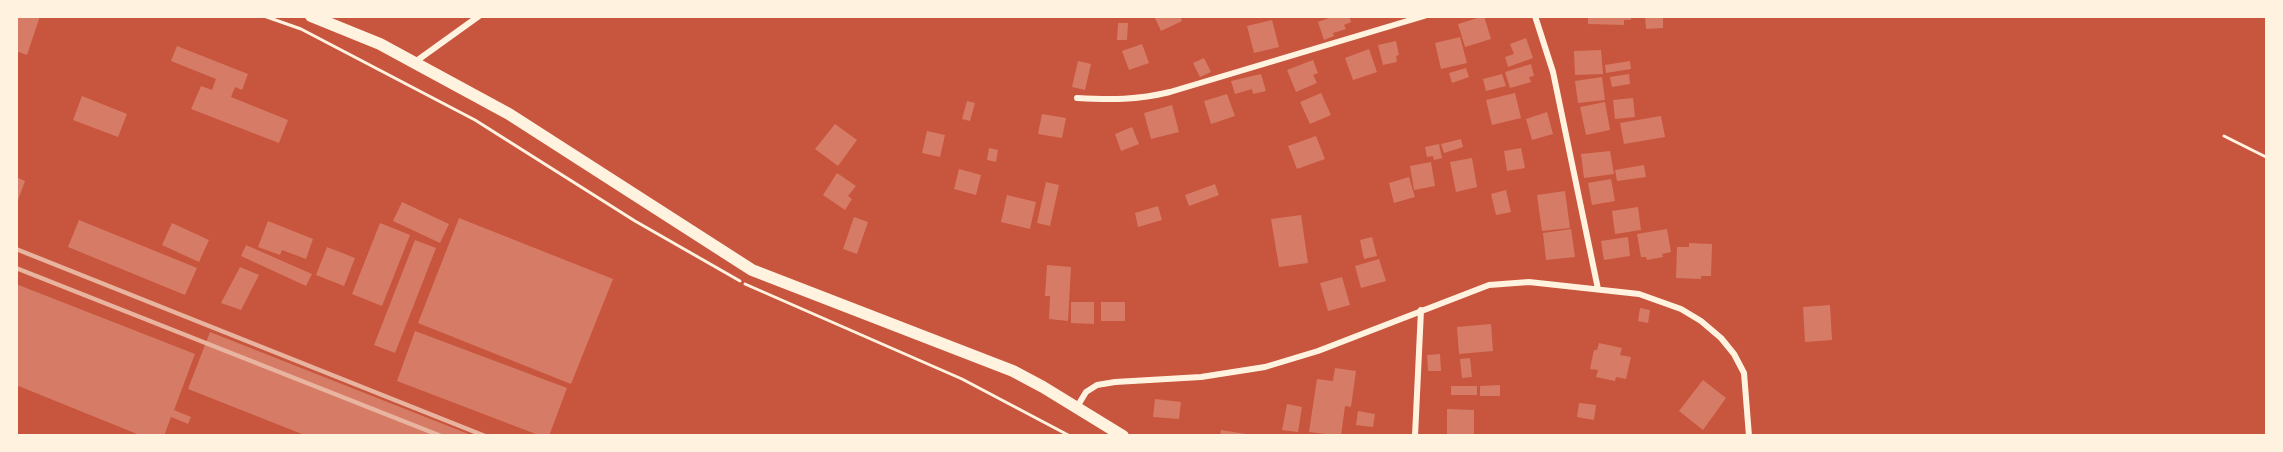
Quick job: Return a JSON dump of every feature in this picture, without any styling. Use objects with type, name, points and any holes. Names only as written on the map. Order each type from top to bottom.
[{"type":"main road","points":[[311,16],[370,40],[415,62],[509,114],[752,270],[1013,371],[1123,435]]},
{"type":"street","points":[[415,62],[479,16]]},
{"type":"street","points":[[1077,99],[1116,101],[1141,99],[1424,16]]},
{"type":"street","points":[[1535,16],[1553,72],[1598,289]]},
{"type":"street","points":[[1077,407],[1086,392],[1097,385],[1201,377],[1264,367],[1318,351],[1489,285],[1529,282],[1639,294],[1664,301],[1701,321],[1721,338],[1734,354],[1744,373],[1749,435]]},
{"type":"street","points":[[1415,435],[1421,310]]},
{"type":"path","points":[[2224,136],[2266,157]]},
{"type":"building","points":[[16,16],[40,16],[27,55],[16,51]]},
{"type":"building","points":[[1154,16],[1180,16],[1182,21],[1161,31]]},
{"type":"building","points":[[1334,16],[1349,16],[1351,22],[1344,25],[1346,29],[1333,33],[1334,36],[1324,40],[1318,22]]},
{"type":"building","points":[[1484,16],[1491,39],[1465,47],[1458,24]]},
{"type":"building","points":[[1588,16],[1631,16],[1631,20],[1624,20],[1624,25],[1588,24]]},
{"type":"building","points":[[1645,16],[1663,16],[1663,28],[1646,29]]},
{"type":"building","points":[[1272,20],[1279,47],[1254,53],[1247,26]]},
{"type":"building","points":[[1118,23],[1128,23],[1127,40],[1117,40]]},
{"type":"building","points":[[1460,37],[1467,63],[1441,69],[1435,43]]},
{"type":"building","points":[[1526,38],[1533,58],[1508,67],[1505,57],[1514,54],[1510,44]]},
{"type":"building","points":[[1396,41],[1399,55],[1396,56],[1397,62],[1383,65],[1378,45]]},
{"type":"building","points":[[1142,44],[1149,63],[1129,70],[1122,51]]},
{"type":"building","points":[[177,46],[248,74],[242,90],[235,87],[231,97],[288,120],[279,143],[191,109],[201,86],[212,90],[216,79],[171,61]]},
{"type":"building","points":[[1369,49],[1377,72],[1353,80],[1345,58]]},
{"type":"building","points":[[1601,50],[1603,74],[1575,75],[1574,51]]},
{"type":"building","points":[[1204,58],[1211,72],[1200,77],[1193,63]]},
{"type":"building","points":[[1313,60],[1318,73],[1313,75],[1317,83],[1296,92],[1287,70]]},
{"type":"building","points":[[1078,61],[1091,64],[1085,90],[1072,87]]},
{"type":"building","points":[[1630,61],[1631,69],[1606,73],[1605,65]]},
{"type":"building","points":[[1531,64],[1534,76],[1529,77],[1531,82],[1510,88],[1505,72]]},
{"type":"building","points":[[1466,68],[1469,77],[1452,83],[1449,73]]},
{"type":"building","points":[[1261,74],[1266,91],[1253,94],[1252,89],[1235,94],[1231,81]]},
{"type":"building","points":[[1502,74],[1506,86],[1486,91],[1483,79]]},
{"type":"building","points":[[1629,74],[1630,84],[1612,87],[1610,77]]},
{"type":"building","points":[[1602,77],[1605,100],[1578,103],[1575,81]]},
{"type":"building","points":[[1321,93],[1331,115],[1310,124],[1300,102]]},
{"type":"building","points":[[1515,93],[1521,118],[1492,125],[1486,100]]},
{"type":"building","points":[[1227,94],[1235,116],[1211,124],[1204,101]]},
{"type":"building","points":[[82,96],[127,114],[118,137],[73,120]]},
{"type":"building","points":[[1633,98],[1635,117],[1615,119],[1613,100]]},
{"type":"building","points":[[967,101],[975,103],[970,121],[962,119]]},
{"type":"building","points":[[1605,102],[1610,130],[1586,135],[1580,107]]},
{"type":"building","points":[[1172,105],[1179,132],[1151,139],[1144,113]]},
{"type":"building","points":[[1547,112],[1553,134],[1532,140],[1526,119]]},
{"type":"building","points":[[1042,114],[1066,118],[1062,138],[1038,134]]},
{"type":"building","points":[[1661,116],[1665,137],[1624,144],[1620,123]]},
{"type":"building","points":[[835,124],[857,140],[838,166],[815,149]]},
{"type":"building","points":[[1132,127],[1139,144],[1121,151],[1115,134]]},
{"type":"building","points":[[927,131],[945,135],[940,157],[922,153]]},
{"type":"building","points":[[1316,136],[1325,159],[1297,169],[1288,146]]},
{"type":"building","points":[[1461,139],[1463,147],[1444,153],[1441,144]]},
{"type":"building","points":[[1439,144],[1442,158],[1434,160],[1433,156],[1427,157],[1425,147]]},
{"type":"building","points":[[989,148],[998,150],[996,162],[987,160]]},
{"type":"building","points":[[1521,148],[1525,168],[1507,171],[1504,151]]},
{"type":"building","points":[[1610,151],[1614,174],[1584,178],[1581,154]]},
{"type":"building","points":[[1472,158],[1477,187],[1456,192],[1450,162]]},
{"type":"building","points":[[1431,162],[1435,186],[1414,190],[1410,166]]},
{"type":"building","points":[[1644,165],[1646,177],[1617,181],[1615,170]]},
{"type":"building","points":[[959,169],[981,175],[976,195],[954,189]]},
{"type":"building","points":[[837,173],[856,186],[848,196],[852,199],[845,210],[823,195]]},
{"type":"building","points":[[16,177],[25,181],[17,203],[16,203]]},
{"type":"building","points":[[1409,177],[1415,197],[1394,203],[1389,183]]},
{"type":"building","points":[[1611,179],[1615,201],[1592,205],[1588,183]]},
{"type":"building","points":[[1046,182],[1059,185],[1050,226],[1037,223]]},
{"type":"building","points":[[1215,184],[1219,195],[1189,206],[1185,195]]},
{"type":"building","points":[[1506,190],[1511,212],[1496,215],[1491,194]]},
{"type":"building","points":[[1565,191],[1570,228],[1542,231],[1537,195]]},
{"type":"building","points":[[1007,195],[1036,202],[1030,229],[1001,222]]},
{"type":"building","points":[[402,202],[449,224],[440,243],[393,221]]},
{"type":"building","points":[[1158,206],[1162,220],[1138,227],[1135,213]]},
{"type":"building","points":[[1638,207],[1641,230],[1615,234],[1612,211]]},
{"type":"building","points":[[1301,215],[1308,263],[1279,267],[1271,219]]},
{"type":"building","points":[[854,217],[868,222],[857,254],[843,249]]},
{"type":"building","points":[[459,218],[613,279],[571,384],[418,323]]},
{"type":"building","points":[[79,220],[197,268],[185,295],[68,247]]},
{"type":"building","points":[[268,221],[313,239],[306,259],[282,250],[280,255],[258,247]]},
{"type":"building","points":[[172,223],[209,240],[199,262],[162,245]]},
{"type":"building","points":[[380,223],[410,235],[382,306],[352,294]]},
{"type":"building","points":[[1571,229],[1575,257],[1546,260],[1543,233]]},
{"type":"building","points":[[1667,229],[1671,252],[1662,254],[1663,257],[1647,260],[1646,257],[1641,257],[1637,234]]},
{"type":"building","points":[[1372,237],[1377,256],[1364,259],[1360,240]]},
{"type":"building","points":[[1628,237],[1630,256],[1604,260],[1601,241]]},
{"type":"building","points":[[415,240],[436,248],[395,353],[374,345]]},
{"type":"building","points":[[1689,243],[1712,244],[1711,276],[1701,276],[1701,279],[1676,278],[1677,247],[1689,247]]},
{"type":"building","points":[[246,245],[312,274],[306,286],[241,256]]},
{"type":"building","points":[[327,247],[355,258],[344,286],[316,275]]},
{"type":"building","points":[[1379,259],[1386,281],[1361,288],[1355,266]]},
{"type":"building","points":[[1047,265],[1071,267],[1068,321],[1049,319],[1050,296],[1045,296]]},
{"type":"building","points":[[240,267],[259,275],[241,310],[221,303]]},
{"type":"building","points":[[1342,277],[1350,305],[1328,311],[1320,283]]},
{"type":"building","points":[[16,284],[195,354],[174,410],[191,417],[188,424],[171,417],[164,436],[142,436],[16,385]]},
{"type":"building","points":[[1071,302],[1094,302],[1094,324],[1071,323]]},
{"type":"building","points":[[1101,302],[1125,302],[1125,321],[1101,321]]},
{"type":"building","points":[[1830,305],[1832,340],[1805,342],[1803,307]]},
{"type":"building","points":[[1640,308],[1650,310],[1648,323],[1638,321]]},
{"type":"building","points":[[1491,324],[1493,351],[1459,354],[1457,327]]},
{"type":"building","points":[[415,331],[567,388],[549,436],[541,436],[397,381]]},
{"type":"building","points":[[210,332],[471,436],[307,436],[188,389]]},
{"type":"building","points":[[1599,343],[1622,348],[1620,355],[1631,357],[1626,379],[1616,377],[1615,381],[1596,377],[1598,370],[1590,369],[1594,350],[1597,350]]},
{"type":"building","points":[[1440,354],[1441,371],[1428,371],[1427,355]]},
{"type":"building","points":[[1470,358],[1472,377],[1462,378],[1460,359]]},
{"type":"building","points":[[1335,368],[1356,371],[1351,407],[1345,406],[1341,436],[1309,432],[1317,379],[1333,381]]},
{"type":"building","points":[[1703,380],[1726,398],[1703,430],[1679,411]]},
{"type":"building","points":[[1500,385],[1500,396],[1480,396],[1480,386]]},
{"type":"building","points":[[1451,386],[1477,386],[1477,395],[1451,395]]},
{"type":"building","points":[[1155,399],[1181,402],[1179,419],[1153,417]]},
{"type":"building","points":[[1579,403],[1596,405],[1594,420],[1577,417]]},
{"type":"building","points":[[1287,404],[1302,407],[1298,432],[1282,430]]},
{"type":"building","points":[[1447,409],[1474,410],[1474,436],[1447,436]]},
{"type":"building","points":[[1358,411],[1375,414],[1373,427],[1356,425]]},
{"type":"building","points":[[1221,430],[1246,434],[1246,436],[1220,436]]},
{"type":"railway","points":[[16,249],[485,436]]},
{"type":"railway","points":[[16,268],[441,436]]}]
